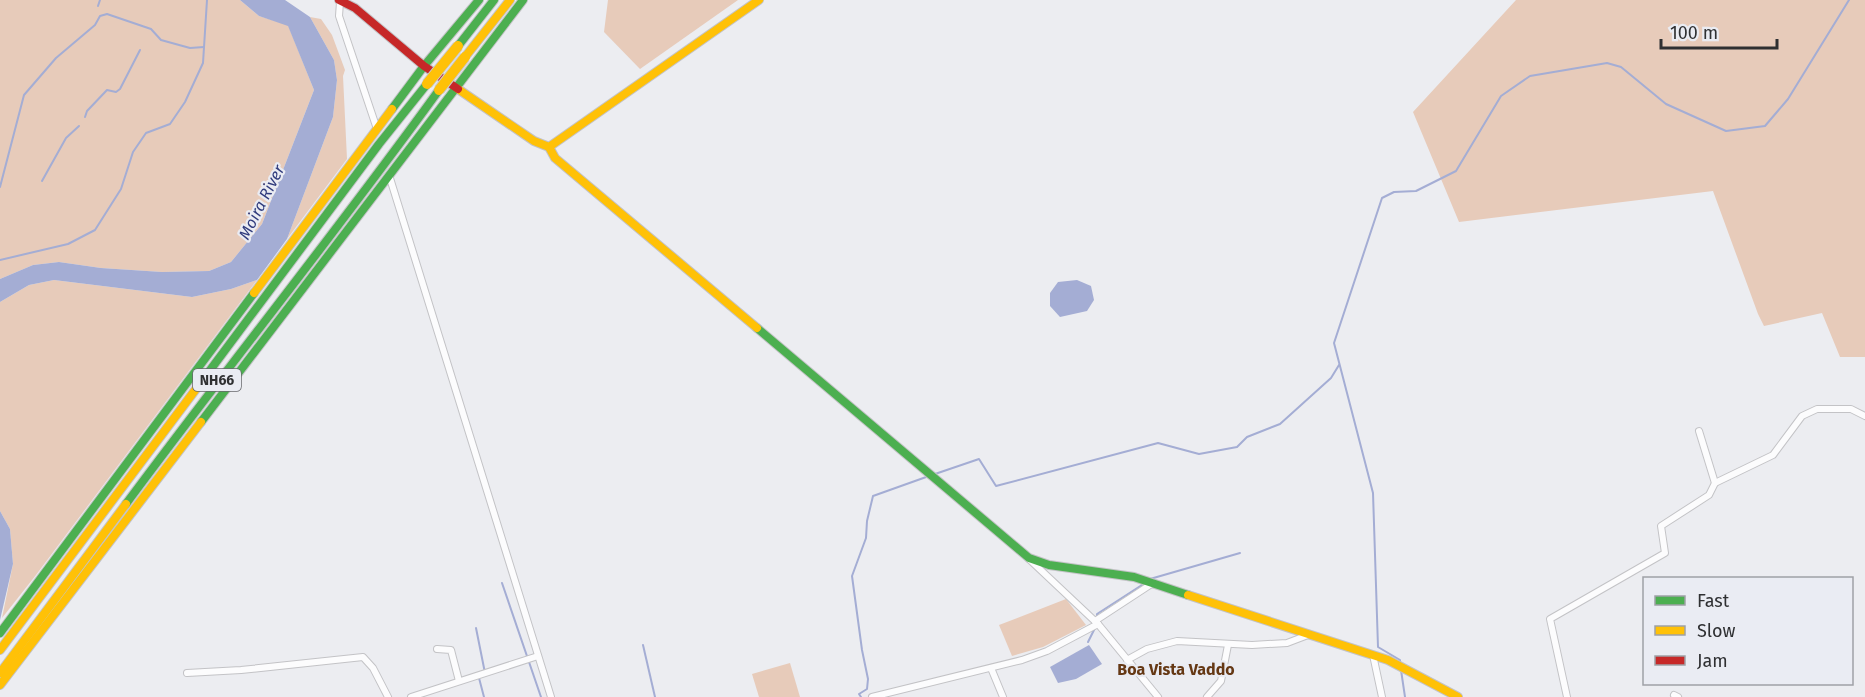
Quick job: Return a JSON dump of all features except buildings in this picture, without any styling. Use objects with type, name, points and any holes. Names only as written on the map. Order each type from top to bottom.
[{"type":"main road","points":[[0,633],[376,129],[478,0]]},
{"type":"main road","name":"NH66","points":[[0,650],[372,153],[494,0]]},
{"type":"main road","name":"NH66","points":[[0,673],[211,389],[372,183],[439,90],[510,0]]},
{"type":"main road","points":[[0,685],[523,0]]},
{"type":"main road","points":[[549,147],[759,0]]},
{"type":"main road","points":[[339,1],[355,8],[424,66],[534,141],[549,147],[555,158],[1029,558],[1049,565],[1149,582],[1388,660],[1455,696]]},
{"type":"street","points":[[339,1],[339,16],[376,129]]},
{"type":"street","points":[[389,175],[551,697]]},
{"type":"street","points":[[1567,697],[1550,619],[1665,553],[1661,526],[1709,495],[1715,483],[1773,455],[1802,416],[1817,408],[1851,409],[1865,416]]},
{"type":"street","points":[[1699,431],[1715,483]]},
{"type":"street","points":[[1029,558],[1096,624],[1158,697]]},
{"type":"street","points":[[872,697],[1022,660],[1047,651],[1096,624],[1149,582]]},
{"type":"street","points":[[1127,660],[1147,649],[1177,641],[1228,645],[1287,643],[1308,635]]},
{"type":"street","points":[[1207,697],[1221,681],[1228,645]]},
{"type":"street","points":[[437,649],[451,650],[459,681]]},
{"type":"street","points":[[1373,655],[1382,697]]},
{"type":"street","points":[[411,697],[538,656]]},
{"type":"street","points":[[187,673],[241,670],[363,657],[373,668],[388,697]]},
{"type":"street","points":[[991,668],[1003,697]]},
{"type":"shaded area","points":[[0,0],[240,0],[259,16],[288,25],[314,90],[262,224],[231,262],[209,271],[162,272],[101,268],[59,262],[33,265],[0,279]]},
{"type":"shaded area","points":[[608,0],[738,0],[640,69],[604,32]]},
{"type":"shaded area","points":[[1516,0],[1865,0],[1865,357],[1840,357],[1822,313],[1764,326],[1713,191],[1459,222],[1413,112]]},
{"type":"shaded area","points":[[310,17],[321,19],[332,35],[345,70],[343,76],[347,159],[287,239],[333,117],[337,80],[334,60]]},
{"type":"shaded area","points":[[54,280],[192,297],[231,289],[257,280],[2,618],[13,564],[10,529],[0,511],[0,302],[29,285]]},
{"type":"shaded area","points":[[1066,599],[1086,625],[1043,647],[1012,656],[999,625]]},
{"type":"shaded area","points":[[790,663],[800,697],[759,697],[752,674]]},
{"type":"water","points":[[240,0],[285,0],[310,17],[334,60],[337,80],[333,117],[287,239],[257,280],[231,289],[192,297],[54,280],[29,285],[0,302],[0,279],[33,265],[59,262],[101,268],[162,272],[209,271],[231,262],[262,224],[314,90],[288,26],[259,16]]},
{"type":"water","points":[[1077,280],[1091,286],[1094,300],[1087,311],[1060,317],[1050,306],[1050,293],[1058,282]]},
{"type":"water","points":[[0,511],[10,529],[13,564],[0,620]]},
{"type":"water","points":[[1089,645],[1102,664],[1076,679],[1058,683],[1050,667]]},
{"type":"waterway","points":[[98,6],[100,0]]},
{"type":"waterway","points":[[0,260],[68,244],[95,230],[121,189],[133,152],[146,133],[170,124],[185,102],[203,63],[207,0]]},
{"type":"waterway","points":[[1400,664],[1400,660],[1378,647],[1373,493],[1334,343],[1382,198],[1394,192],[1416,191],[1456,171],[1501,96],[1530,76],[1607,63],[1621,67],[1666,104],[1726,131],[1765,126],[1788,99],[1849,0]]},
{"type":"waterway","points":[[0,187],[24,95],[56,58],[95,25],[100,16],[107,14],[151,29],[161,40],[190,48],[204,47]]},
{"type":"waterway","points":[[85,117],[87,111],[107,90],[116,92],[120,89],[140,50]]},
{"type":"waterway","points":[[42,181],[66,138],[79,126]]},
{"type":"waterway","points":[[935,474],[979,459],[996,486],[1158,443],[1199,454],[1237,447],[1247,437],[1280,424],[1331,378],[1339,365]]},
{"type":"waterway","points":[[861,697],[859,694],[867,689],[868,679],[852,576],[866,538],[867,521],[873,496],[929,476]]},
{"type":"waterway","points":[[1150,579],[1240,553]]},
{"type":"waterway","points":[[502,583],[541,697]]},
{"type":"waterway","points":[[1097,617],[1097,614],[1145,583]]},
{"type":"waterway","points":[[476,628],[485,673]]},
{"type":"waterway","points":[[1088,642],[1095,628]]},
{"type":"waterway","points":[[643,645],[655,697]]},
{"type":"waterway","points":[[1401,670],[1405,697]]},
{"type":"waterway","points":[[480,677],[484,697]]},
{"type":"traffic: fast","points":[[392,109],[424,66],[479,0]]},
{"type":"traffic: fast","points":[[458,46],[494,0]]},
{"type":"traffic: fast","points":[[201,422],[523,0]]},
{"type":"traffic: fast","points":[[199,385],[379,144],[427,84]]},
{"type":"traffic: fast","points":[[126,504],[439,90]]},
{"type":"traffic: fast","points":[[0,633],[254,293]]},
{"type":"traffic: fast","points":[[757,328],[1029,558],[1049,565],[1134,577],[1188,595]]},
{"type":"traffic: slow","points":[[465,57],[510,0]]},
{"type":"traffic: slow","points":[[458,89],[534,141],[549,147],[759,0]]},
{"type":"traffic: slow","points":[[427,84],[458,46]]},
{"type":"traffic: slow","points":[[439,90],[465,57]]},
{"type":"traffic: slow","points":[[254,293],[392,109]]},
{"type":"traffic: slow","points":[[549,147],[555,158],[757,328]]},
{"type":"traffic: slow","points":[[0,650],[199,385]]},
{"type":"traffic: slow","points":[[0,685],[201,422]]},
{"type":"traffic: slow","points":[[0,673],[126,504]]},
{"type":"traffic: slow","points":[[1188,595],[1388,660],[1458,697]]},
{"type":"traffic: jam","points":[[339,0],[355,8],[424,66],[458,89]]},
{"type":"district","name":"Boa Vista Vaddo","points":[[1176,669]]},
{"type":"water label","name":"Moira River","points":[[261,202]]}]
